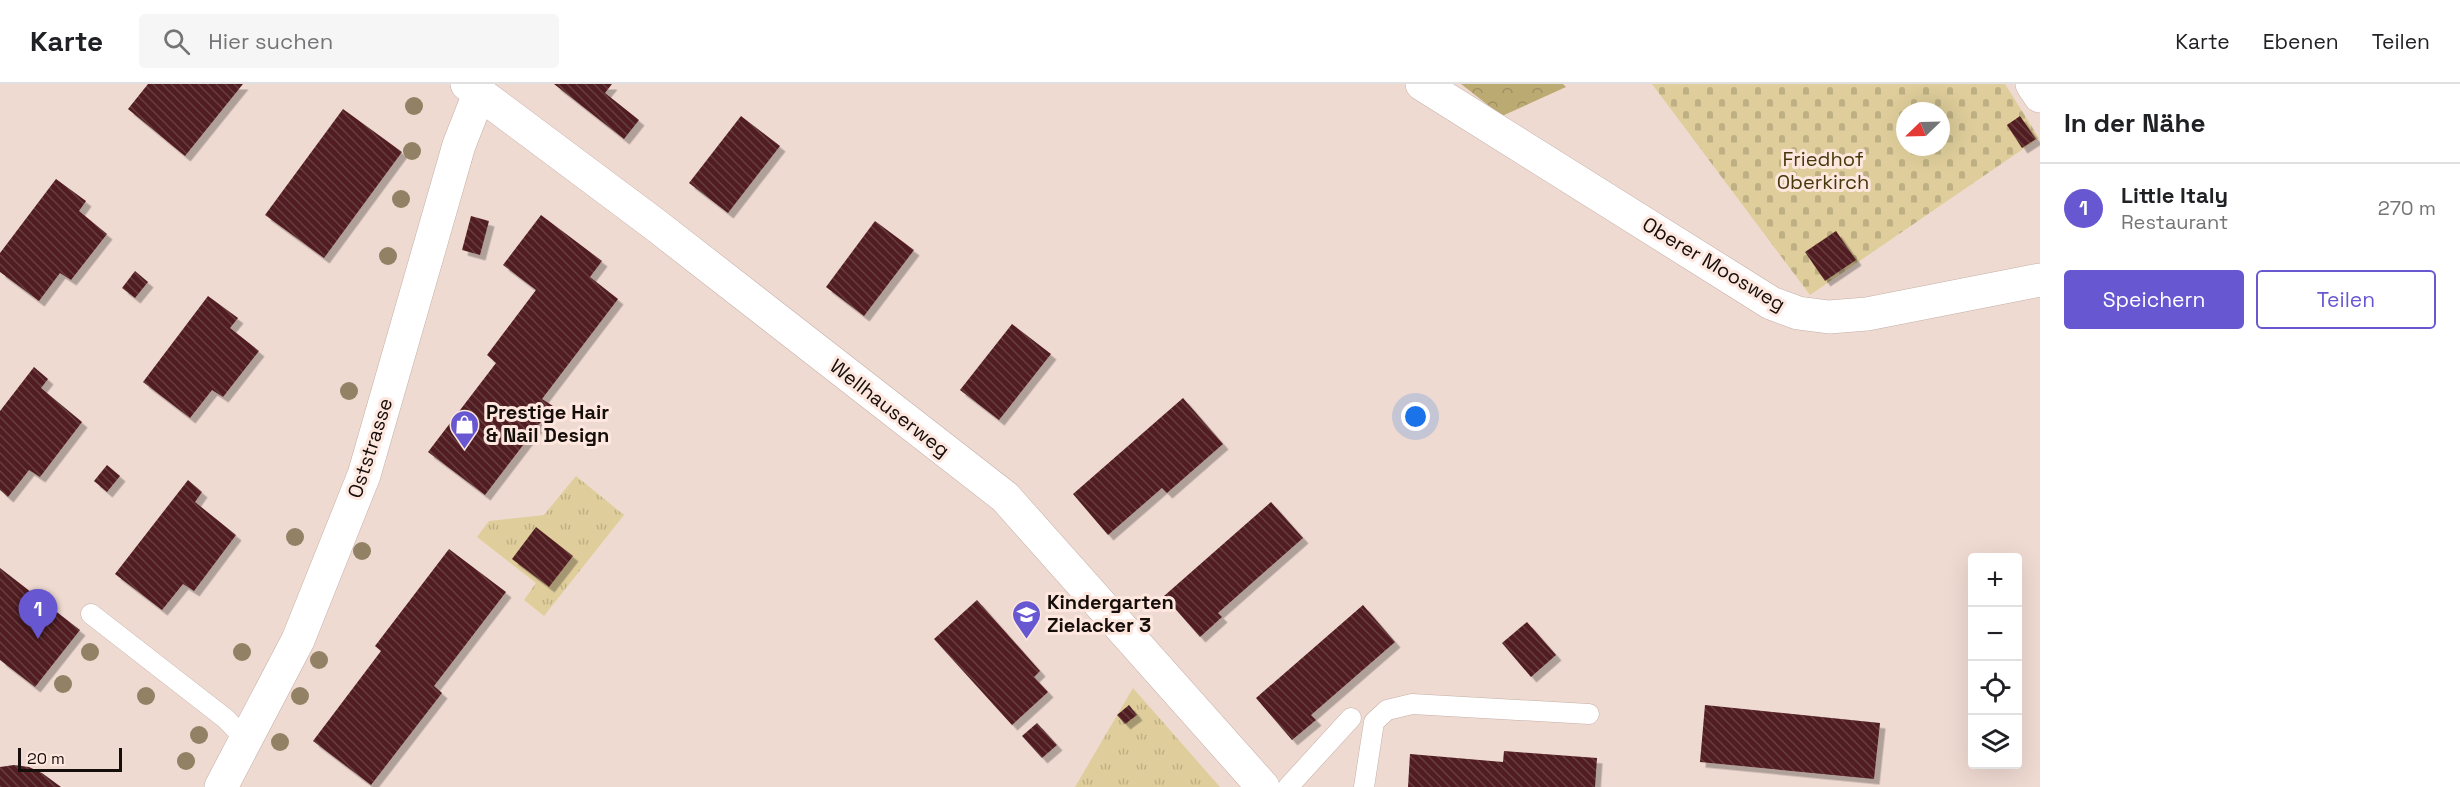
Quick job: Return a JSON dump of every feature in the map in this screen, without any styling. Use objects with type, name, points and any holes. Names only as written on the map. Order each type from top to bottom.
[{"type":"street","name":"Oberer Moosweg","points":[[1422,84],[1771,303],[1798,313],[1829,317],[1867,314],[2040,280]]},
{"type":"street","points":[[2032,84],[2040,96]]},
{"type":"street","name":"Oststrasse","points":[[221,787],[298,640],[364,475],[459,146],[473,89]]},
{"type":"street","name":"Wellhauserweg","points":[[473,89],[653,224],[1005,497],[1263,787]]},
{"type":"lane","points":[[91,614],[226,719],[246,741]]},
{"type":"lane","points":[[1364,787],[1374,722],[1387,710],[1412,704],[1588,714]]},
{"type":"lane","points":[[1288,787],[1351,718]]},
{"type":"green space","points":[[1461,84],[1563,84],[1566,87],[1502,116]]},
{"type":"green space","name":"Friedhof Oberkirch","points":[[1652,84],[2005,84],[2039,138],[1810,295]]},
{"type":"green space","points":[[576,476],[624,515],[544,616],[524,600],[536,583],[477,537],[489,521],[544,515]]},
{"type":"green space","points":[[1133,688],[1220,787],[1075,787]]},
{"type":"building","points":[[148,84],[243,84],[185,156],[128,109]]},
{"type":"building","points":[[554,84],[612,84],[605,93],[639,120],[624,139]]},
{"type":"building","points":[[343,109],[402,152],[324,258],[265,215]]},
{"type":"building","points":[[741,116],[780,146],[728,213],[689,183]]},
{"type":"building","points":[[2020,116],[2036,139],[2022,148],[2007,125]]},
{"type":"building","points":[[56,179],[86,201],[79,211],[107,234],[71,280],[60,273],[39,301],[0,272],[0,253]]},
{"type":"building","points":[[541,215],[602,261],[590,277],[618,299],[542,399],[553,406],[485,495],[428,452],[496,363],[487,355],[536,290],[503,265]]},
{"type":"building","points":[[471,216],[489,221],[480,255],[462,250]]},
{"type":"building","points":[[875,221],[914,250],[864,316],[826,287]]},
{"type":"building","points":[[1836,231],[1856,260],[1825,281],[1805,252]]},
{"type":"building","points":[[135,271],[148,282],[135,298],[122,288]]},
{"type":"building","points":[[208,296],[238,318],[230,328],[259,351],[223,397],[212,390],[190,418],[143,382]]},
{"type":"building","points":[[1012,324],[1051,354],[999,420],[960,390]]},
{"type":"building","points":[[34,367],[48,379],[41,388],[82,422],[40,477],[29,470],[8,497],[0,490],[0,411]]},
{"type":"building","points":[[1183,398],[1223,444],[1167,493],[1162,488],[1108,535],[1073,494]]},
{"type":"building","points":[[107,465],[120,476],[107,492],[94,481]]},
{"type":"building","points":[[188,480],[202,492],[195,502],[236,535],[194,591],[183,584],[162,610],[115,574]]},
{"type":"building","points":[[1271,502],[1303,538],[1218,613],[1222,617],[1200,637],[1164,596]]},
{"type":"building","points":[[536,527],[573,556],[549,587],[512,559]]},
{"type":"building","points":[[449,549],[506,592],[434,686],[442,693],[371,785],[313,741],[381,651],[375,646]]},
{"type":"building","points":[[0,568],[80,630],[35,687],[0,660]]},
{"type":"building","points":[[977,600],[1040,671],[1034,677],[1048,692],[1012,725],[934,639]]},
{"type":"building","points":[[1363,605],[1395,642],[1311,715],[1316,720],[1292,740],[1256,698]]},
{"type":"building","points":[[1527,622],[1556,655],[1531,677],[1502,643]]},
{"type":"building","points":[[1129,705],[1137,715],[1125,724],[1117,715]]},
{"type":"building","points":[[1705,705],[1880,723],[1874,779],[1700,762]]},
{"type":"building","points":[[1037,723],[1057,745],[1042,758],[1022,736]]},
{"type":"building","points":[[1504,751],[1597,758],[1595,787],[1408,787],[1410,754],[1503,762]]},
{"type":"building","points":[[14,765],[29,767],[42,773],[61,787],[0,787],[0,767]]},
{"type":"place","name":"Prestige Hair & Nail Design","points":[[465,450]]},
{"type":"place","name":"Little Italy","points":[[38,639]]},
{"type":"place","name":"Kindergarten Zielacker 3","points":[[1026,640]]}]
